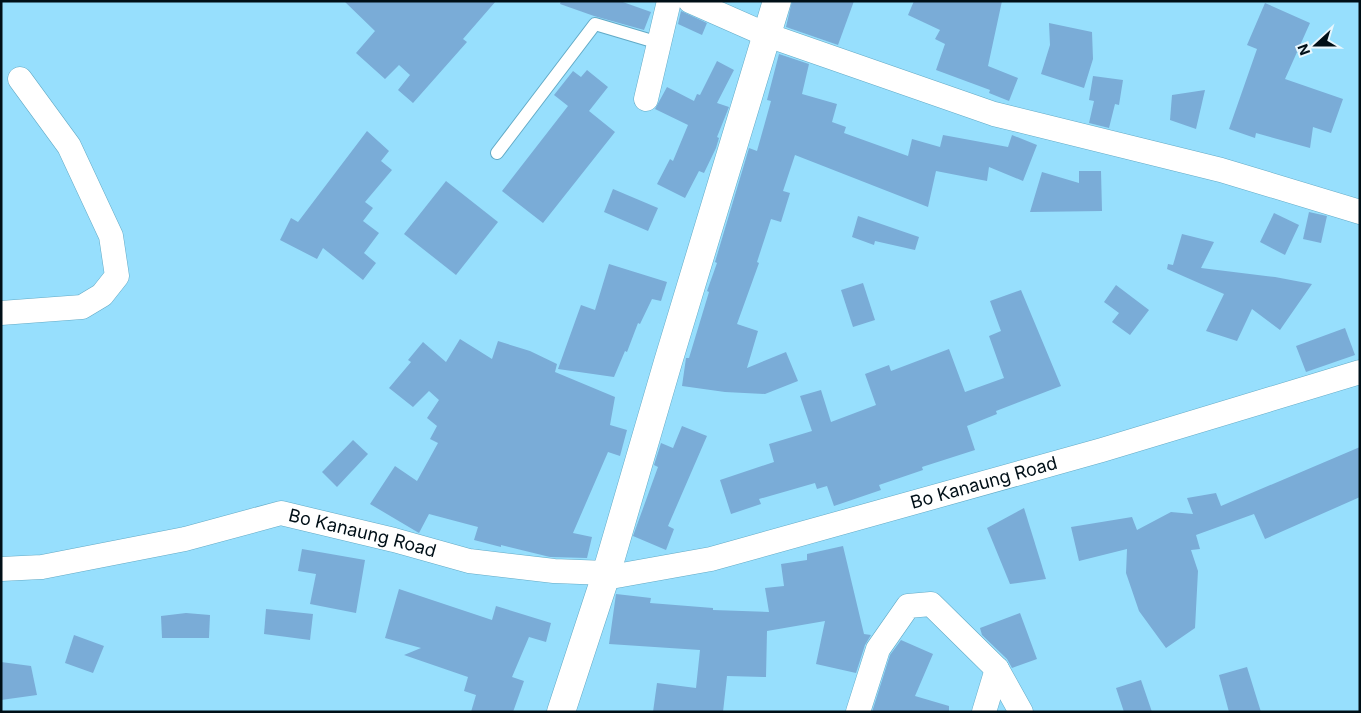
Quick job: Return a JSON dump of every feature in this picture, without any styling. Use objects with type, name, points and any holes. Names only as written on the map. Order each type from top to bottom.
[{"type":"street","points":[[646,99],[669,1]]},
{"type":"street","points":[[690,1],[767,35],[994,114],[1221,170],[1360,212]]},
{"type":"street","points":[[561,712],[606,576],[668,362],[777,1]]},
{"type":"street","points":[[1,313],[82,307],[102,295],[117,276],[111,236],[68,146],[20,79]]},
{"type":"street","name":"Bo Kanaung Road","points":[[1,569],[42,567],[185,539],[281,513],[394,540],[469,561],[606,576],[711,559],[1092,453],[1360,372]]},
{"type":"street","points":[[858,712],[878,650],[908,606],[931,604],[997,668],[1020,712]]},
{"type":"street","points":[[984,712],[997,668]]},
{"type":"lane","points":[[497,153],[595,24],[659,43]]},
{"type":"building","points":[[344,1],[496,1],[463,39],[467,42],[413,103],[398,90],[410,75],[399,65],[385,79],[356,53],[375,31]]},
{"type":"building","points":[[561,1],[620,1],[651,12],[644,30],[594,16],[560,4]]},
{"type":"building","points":[[792,1],[854,1],[838,45],[786,27]]},
{"type":"building","points":[[914,1],[1002,1],[988,66],[1018,78],[1009,101],[989,93],[990,90],[936,70],[945,44],[935,39],[940,30],[908,15]]},
{"type":"building","points":[[1265,3],[1310,23],[1285,79],[1343,99],[1331,133],[1313,127],[1310,148],[1256,133],[1255,138],[1229,129],[1257,49],[1247,45]]},
{"type":"building","points":[[681,11],[707,23],[702,35],[678,24]]},
{"type":"building","points":[[1049,23],[1092,32],[1093,59],[1084,88],[1041,74],[1050,45]]},
{"type":"building","points":[[779,54],[809,64],[802,94],[837,104],[832,122],[846,127],[844,133],[908,156],[912,139],[940,147],[943,135],[1008,147],[1012,135],[1037,145],[1023,181],[989,167],[987,181],[936,171],[928,207],[795,155],[783,191],[790,193],[781,222],[771,219],[757,262],[759,263],[737,324],[758,331],[747,368],[786,352],[798,381],[765,394],[725,392],[682,386],[686,358],[689,358],[709,292],[707,291],[717,263],[715,262],[749,148],[757,151],[771,101],[767,100]]},
{"type":"building","points":[[717,61],[734,70],[717,103],[729,107],[717,137],[719,138],[716,148],[704,173],[699,171],[685,198],[657,184],[670,159],[673,161],[688,125],[655,109],[667,87],[694,101],[697,94],[700,95]]},
{"type":"building","points":[[587,70],[608,87],[589,111],[615,132],[543,223],[502,191],[568,106],[554,95],[573,71],[581,77]]},
{"type":"building","points":[[1093,76],[1123,80],[1119,105],[1115,104],[1109,128],[1089,123],[1094,101],[1089,100]]},
{"type":"building","points":[[1205,90],[1196,129],[1170,120],[1172,95]]},
{"type":"building","points":[[367,131],[389,151],[381,161],[392,170],[365,202],[373,208],[363,221],[379,233],[364,253],[376,263],[363,280],[323,248],[317,259],[280,240],[291,218],[298,222]]},
{"type":"building","points":[[1079,171],[1101,171],[1102,211],[1030,212],[1042,172],[1079,183]]},
{"type":"building","points":[[446,181],[498,222],[456,275],[404,234]]},
{"type":"building","points":[[613,189],[658,208],[648,231],[604,212]]},
{"type":"building","points":[[1309,212],[1327,216],[1321,243],[1303,239]]},
{"type":"building","points":[[1274,213],[1299,225],[1285,255],[1260,242]]},
{"type":"building","points":[[858,216],[919,237],[915,250],[875,241],[874,245],[852,237]]},
{"type":"building","points":[[1182,234],[1214,242],[1201,268],[1275,277],[1312,284],[1280,330],[1252,309],[1237,341],[1206,331],[1224,294],[1167,269],[1168,264],[1173,265]]},
{"type":"building","points":[[609,264],[667,282],[661,301],[652,299],[640,324],[638,323],[627,352],[625,351],[614,377],[558,369],[581,305],[595,310]]},
{"type":"building","points":[[863,283],[875,320],[853,327],[841,290]]},
{"type":"building","points":[[1116,285],[1149,310],[1130,335],[1112,322],[1119,313],[1104,302]]},
{"type":"building","points":[[1021,290],[1061,386],[996,411],[997,414],[967,426],[975,450],[922,467],[923,470],[879,485],[881,490],[834,506],[827,486],[817,489],[815,483],[759,499],[761,504],[731,514],[720,480],[774,462],[769,444],[812,431],[800,396],[821,390],[831,422],[876,405],[865,374],[889,365],[891,371],[949,349],[965,392],[1004,378],[989,336],[1001,331],[990,301]]},
{"type":"building","points":[[1345,328],[1355,355],[1306,372],[1296,346]]},
{"type":"building","points":[[460,339],[492,359],[498,341],[530,351],[557,364],[555,372],[615,397],[610,425],[627,430],[620,456],[608,452],[573,533],[592,537],[587,558],[550,557],[474,540],[478,527],[429,514],[419,533],[370,504],[395,466],[417,481],[438,443],[430,439],[437,426],[427,418],[439,400],[429,391],[413,407],[389,388],[411,362],[408,360],[423,342],[446,362]]},
{"type":"building","points":[[682,426],[707,436],[668,526],[674,529],[666,550],[633,536],[658,467],[654,465],[661,443],[673,448]]},
{"type":"building","points":[[353,440],[368,454],[337,487],[322,472]]},
{"type":"building","points":[[1360,447],[1360,497],[1265,539],[1254,514],[1196,535],[1200,549],[1191,550],[1198,571],[1195,628],[1166,648],[1139,611],[1126,573],[1127,549],[1079,561],[1071,527],[1132,517],[1137,530],[1171,512],[1193,514],[1187,498],[1216,493],[1221,506]]},
{"type":"building","points":[[1024,508],[1046,579],[1010,584],[987,528]]},
{"type":"building","points":[[843,546],[864,634],[871,635],[865,645],[856,673],[816,664],[825,621],[767,631],[766,677],[727,676],[723,712],[653,712],[657,683],[696,688],[700,650],[609,644],[616,594],[651,598],[650,603],[713,608],[713,610],[769,612],[765,588],[784,586],[781,564],[807,560],[807,554]]},
{"type":"building","points":[[302,549],[365,560],[356,613],[310,604],[316,574],[298,571]]},
{"type":"building","points":[[399,589],[492,620],[496,606],[551,623],[546,642],[529,637],[512,677],[524,681],[513,712],[471,712],[476,695],[464,691],[468,677],[404,655],[421,648],[385,638]]},
{"type":"building","points":[[266,609],[313,614],[310,640],[264,634]]},
{"type":"building","points":[[186,613],[210,615],[209,638],[162,638],[161,616]]},
{"type":"building","points":[[1020,613],[1037,659],[1012,668],[1007,659],[982,635],[980,628]]},
{"type":"building","points":[[74,635],[104,646],[93,673],[65,663]]},
{"type":"building","points":[[901,640],[933,654],[915,696],[949,706],[949,712],[872,712],[890,655]]},
{"type":"building","points":[[1,662],[31,666],[37,695],[1,700]]},
{"type":"building","points":[[1247,667],[1261,712],[1229,712],[1219,675]]},
{"type":"building","points":[[1141,680],[1152,712],[1124,712],[1116,688]]}]
